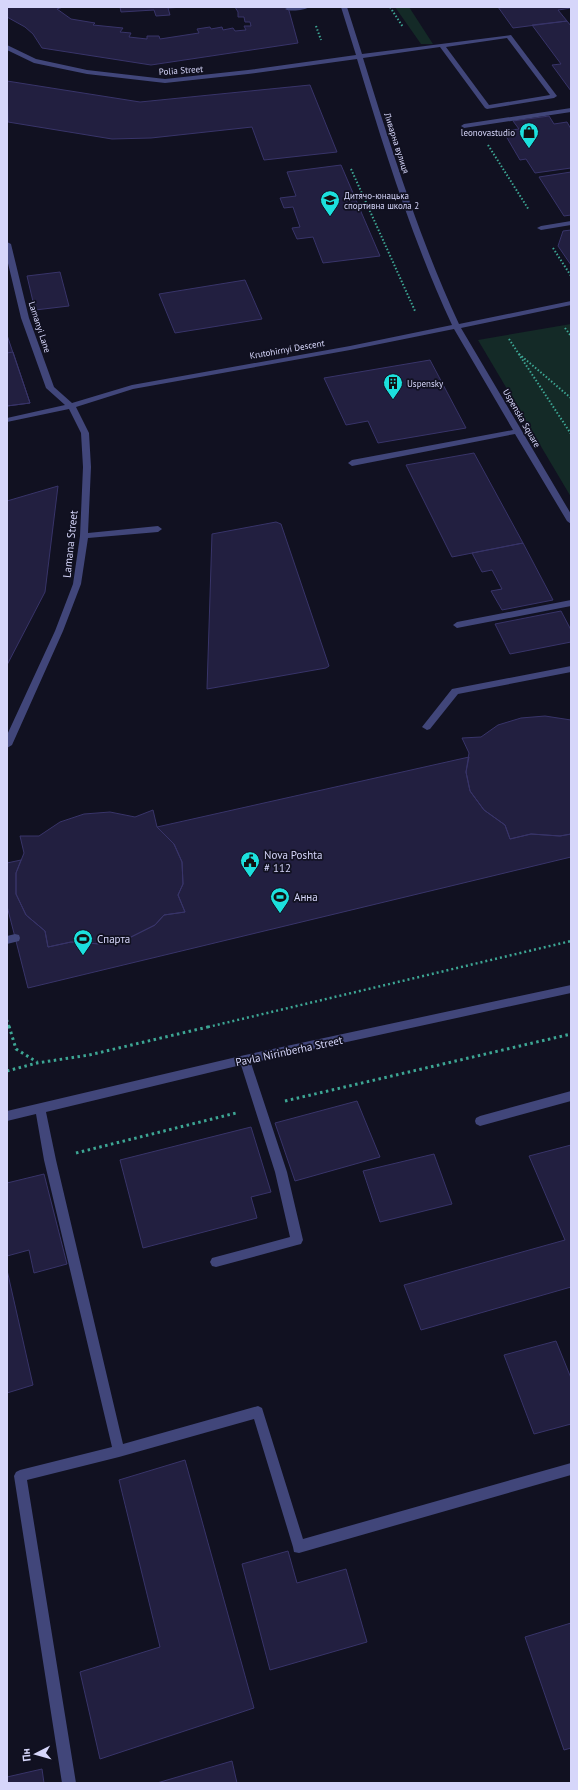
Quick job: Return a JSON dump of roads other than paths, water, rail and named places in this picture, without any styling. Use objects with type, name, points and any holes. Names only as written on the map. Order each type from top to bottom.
[{"type":"street","points":[[288,9],[307,7]]},
{"type":"street","name":"Ливарна вулиця","points":[[344,7],[424,253],[456,326]]},
{"type":"street","name":"Polia Street","points":[[7,47],[34,61],[87,72],[165,81],[248,72],[360,56],[509,36],[554,96],[487,107],[442,45]]},
{"type":"street","points":[[464,126],[571,110]]},
{"type":"street","points":[[541,228],[571,223]]},
{"type":"street","name":"Lamanyi Lane","points":[[7,244],[25,318],[50,388],[71,406]]},
{"type":"street","name":"Krutohirnyi Descent","points":[[7,420],[71,406],[132,387],[350,348],[571,303]]},
{"type":"street","name":"Uspenska Square","points":[[456,326],[571,521]]},
{"type":"street","name":"Lamana Street","points":[[7,745],[59,631],[77,584],[84,536],[87,466],[85,433],[71,406]]},
{"type":"street","points":[[352,463],[518,431]]},
{"type":"street","points":[[84,536],[158,529]]},
{"type":"street","points":[[458,625],[571,603]]},
{"type":"street","points":[[427,727],[455,691],[571,669]]},
{"type":"street","name":"Pavla Nirinberha Street","points":[[7,1116],[245,1060],[571,989]]},
{"type":"street","points":[[216,1262],[297,1240],[280,1172],[245,1060]]},
{"type":"street","points":[[480,1121],[571,1096]]},
{"type":"street","points":[[40,1109],[50,1160],[119,1451]]},
{"type":"street","points":[[69,1783],[20,1476],[119,1451],[258,1412],[299,1547],[571,1469]]},
{"type":"place","name":"leonovastudio","points":[[529,149]]},
{"type":"place","name":"Дитячо-юнацька спортивна школа 2","points":[[330,217]]},
{"type":"place","name":"Uspensky","points":[[393,400]]},
{"type":"place","name":"Nova Poshta # 112","points":[[250,878]]},
{"type":"place","name":"Анна","points":[[280,914]]},
{"type":"place","name":"Спарта","points":[[83,956]]}]
